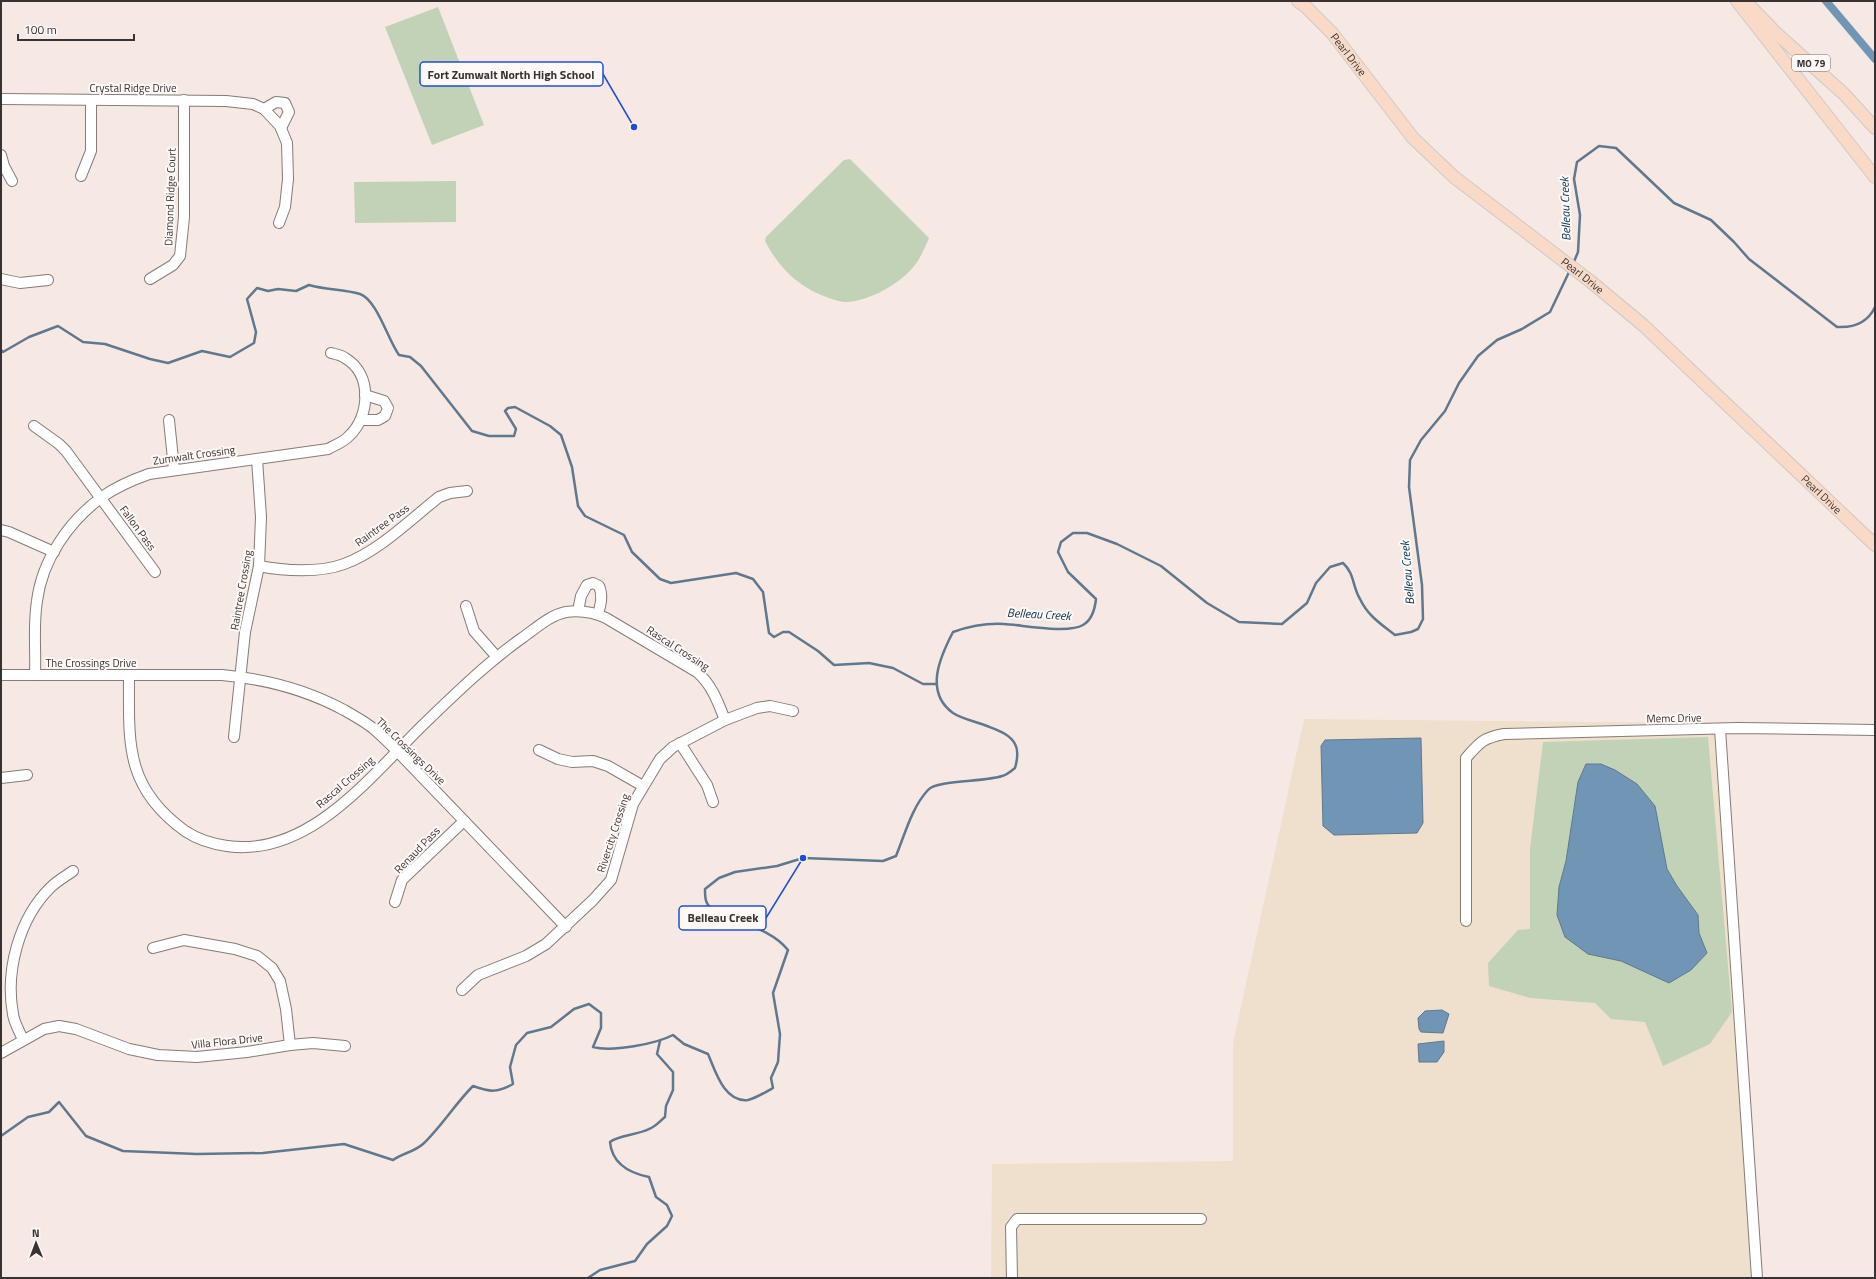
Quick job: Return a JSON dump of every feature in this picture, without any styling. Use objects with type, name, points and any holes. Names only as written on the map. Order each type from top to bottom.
[{"type":"main road","name":"Pearl Drive","points":[[1298,1],[1332,33],[1425,151],[1454,177],[1556,255],[1643,325],[1875,545]]},
{"type":"main road","name":"MO 79","points":[[1738,1],[1875,177]]},
{"type":"main road","name":"MO 79","points":[[1745,1],[1776,33],[1844,94],[1875,128]]},
{"type":"street","name":"Crystal Ridge Drive","points":[[1,99],[226,100],[253,104],[264,109]]},
{"type":"street","points":[[81,176],[91,151],[91,100]]},
{"type":"street","name":"Diamond Ridge Court","points":[[150,279],[174,264],[180,256],[184,217],[184,100]]},
{"type":"street","points":[[279,223],[286,207],[288,179],[287,143],[281,128],[264,109],[276,102],[285,104],[289,112],[281,128]]},
{"type":"street","points":[[1,155],[4,166],[12,181]]},
{"type":"street","points":[[1,279],[20,283],[48,280]]},
{"type":"street","name":"Zumwalt Crossing","points":[[35,675],[36,602],[44,574],[54,552],[74,521],[101,497],[125,483],[148,474],[174,469],[328,449],[348,437],[361,420],[365,408],[364,384],[356,368],[346,358],[331,353]]},
{"type":"street","points":[[361,420],[378,420],[385,416],[388,408],[384,401],[365,395]]},
{"type":"street","points":[[168,420],[174,469]]},
{"type":"street","name":"Fallon Pass","points":[[34,426],[59,444],[101,497],[155,572]]},
{"type":"street","name":"Raintree Crossing","points":[[234,737],[246,632],[259,566],[261,517],[257,459]]},
{"type":"street","name":"Raintree Pass","points":[[259,566],[280,571],[312,570],[343,565],[372,550],[439,497],[450,493],[467,490]]},
{"type":"street","points":[[1,530],[9,532],[54,552]]},
{"type":"street","points":[[578,611],[581,596],[587,585],[593,583],[599,586],[601,591],[601,602],[598,614]]},
{"type":"street","points":[[466,606],[474,631],[496,656]]},
{"type":"street","name":"Rascal Crossing","points":[[129,675],[129,738],[132,759],[140,780],[154,804],[189,834],[216,844],[244,848],[267,845],[285,840],[305,830],[335,809],[357,790],[496,656],[553,617],[565,612],[594,612],[697,672],[706,680],[715,695],[725,720]]},
{"type":"street","name":"The Crossings Drive","points":[[1,675],[241,676],[299,689],[327,701],[374,729],[566,927]]},
{"type":"street","name":"Rivercity Crossing","points":[[462,990],[478,975],[526,956],[546,944],[566,927],[611,880],[633,804],[660,759],[672,747],[725,720],[757,708],[770,706],[793,711]]},
{"type":"street","name":"Memc Drive","points":[[1466,921],[1466,758],[1477,745],[1488,737],[1504,734],[1737,728],[1875,730]]},
{"type":"street","points":[[1720,729],[1757,1278]]},
{"type":"street","points":[[680,743],[707,785],[713,802]]},
{"type":"street","points":[[540,750],[565,760],[593,761],[608,766],[643,786]]},
{"type":"street","points":[[1,778],[27,775]]},
{"type":"street","name":"Renaud Pass","points":[[395,902],[402,880],[464,821]]},
{"type":"street","points":[[23,1040],[13,1015],[11,992],[13,967],[19,939],[30,914],[51,887],[73,871]]},
{"type":"street","points":[[154,948],[184,940],[235,949],[257,956],[272,968],[280,981],[286,1009],[290,1045]]},
{"type":"street","name":"Villa Flora Drive","points":[[1,1053],[44,1029],[59,1026],[76,1029],[129,1049],[158,1055],[197,1057],[313,1043],[345,1046]]},
{"type":"street","points":[[1012,1278],[1011,1227],[1017,1219],[1201,1219]]},
{"type":"shaded area","points":[[1304,719],[1713,723],[1755,1278],[991,1278],[992,1164],[1233,1161],[1233,1043]]},
{"type":"green space","points":[[438,7],[484,125],[432,145],[385,27]]},
{"type":"green space","points":[[850,159],[929,238],[915,265],[893,285],[865,298],[855,301],[842,302],[818,294],[799,283],[783,268],[765,241],[766,237],[844,160]]},
{"type":"green space","points":[[456,181],[456,222],[355,223],[354,182]]},
{"type":"green space","points":[[1708,737],[1732,1012],[1710,1044],[1663,1066],[1645,1022],[1611,1019],[1595,1003],[1530,998],[1489,986],[1488,963],[1518,930],[1530,929],[1530,849],[1543,742]]},
{"type":"water","points":[[1421,738],[1423,823],[1417,833],[1334,835],[1323,826],[1321,746],[1325,740]]},
{"type":"water","points":[[1586,764],[1601,764],[1615,770],[1637,784],[1655,806],[1667,869],[1677,886],[1698,915],[1699,933],[1707,953],[1691,970],[1669,983],[1621,961],[1588,954],[1565,937],[1557,915],[1559,887],[1566,861],[1578,782]]},
{"type":"water","points":[[1442,1010],[1449,1014],[1443,1033],[1421,1032],[1419,1029],[1418,1018],[1425,1011]]},
{"type":"water","points":[[1444,1041],[1444,1052],[1437,1062],[1419,1062],[1418,1044]]},
{"type":"waterway","name":"Belleau Creek","points":[[1826,1],[1875,59]]},
{"type":"waterway","name":"Belleau Creek","points":[[1573,264],[1578,252],[1580,215],[1574,179],[1577,162],[1599,146],[1616,148],[1674,203],[1711,220],[1749,259],[1837,327],[1860,323],[1868,317],[1875,307]]},
{"type":"waterway","name":"Belleau Creek","points":[[1,1136],[28,1117],[49,1112],[59,1102],[86,1136],[123,1151],[197,1154],[263,1153],[344,1144],[393,1160],[423,1144],[473,1086],[493,1091],[513,1084],[510,1067],[516,1045],[527,1033],[551,1027],[574,1009],[589,1004],[601,1013],[601,1028],[593,1047],[622,1048],[645,1044],[673,1035],[684,1044],[708,1054],[717,1076],[727,1091],[733,1096],[740,1100],[748,1100],[764,1093],[773,1088],[771,1078],[778,1062],[780,1034],[773,993],[788,950],[782,943],[767,933],[713,910],[705,898],[705,889],[719,878],[735,872],[777,866],[803,858],[883,861],[896,856],[913,813],[922,797],[928,790],[941,784],[995,778],[1006,775],[1015,768],[1017,750],[1015,744],[1007,735],[953,713],[944,705],[939,695],[937,674],[943,652],[953,632],[991,624],[1067,629],[1076,628],[1086,623],[1092,614],[1096,599],[1068,572],[1058,552],[1061,542],[1073,533],[1087,533],[1117,544],[1161,566],[1207,603],[1239,622],[1282,624],[1307,603],[1316,583],[1330,567],[1343,563],[1350,571],[1357,594],[1363,605],[1375,619],[1395,635],[1418,629],[1423,619],[1422,585],[1409,487],[1410,460],[1421,440],[1445,411],[1459,383],[1478,356],[1497,340],[1522,329],[1550,312],[1570,270]]},
{"type":"waterway","points":[[1,350],[3,352],[29,337],[58,326],[83,342],[105,344],[150,359],[168,363],[202,351],[230,357],[254,343],[256,332],[247,299],[257,288],[268,291],[278,289],[296,291],[309,285],[360,294],[372,304],[399,355],[410,357],[421,366],[472,431],[489,436],[514,436],[516,429],[505,411],[508,408],[515,407],[550,426],[561,435],[572,467],[578,506],[585,516],[624,535],[632,552],[660,579],[671,583],[736,573],[753,579],[763,592],[769,633],[774,637],[783,632],[789,632],[818,651],[834,665],[869,663],[893,668],[923,684],[936,684]]},
{"type":"waterway","name":"Belleau Creek","points":[[588,1278],[600,1270],[635,1261],[647,1244],[667,1226],[672,1216],[667,1205],[656,1197],[649,1177],[628,1170],[618,1162],[611,1150],[610,1142],[618,1138],[639,1133],[651,1128],[665,1117],[666,1106],[673,1090],[673,1072],[657,1054],[660,1041]]},
{"type":"place","name":"Fort Zumwalt North High School","points":[[634,127]]},
{"type":"place","name":"Belleau Creek","points":[[803,858]]}]
